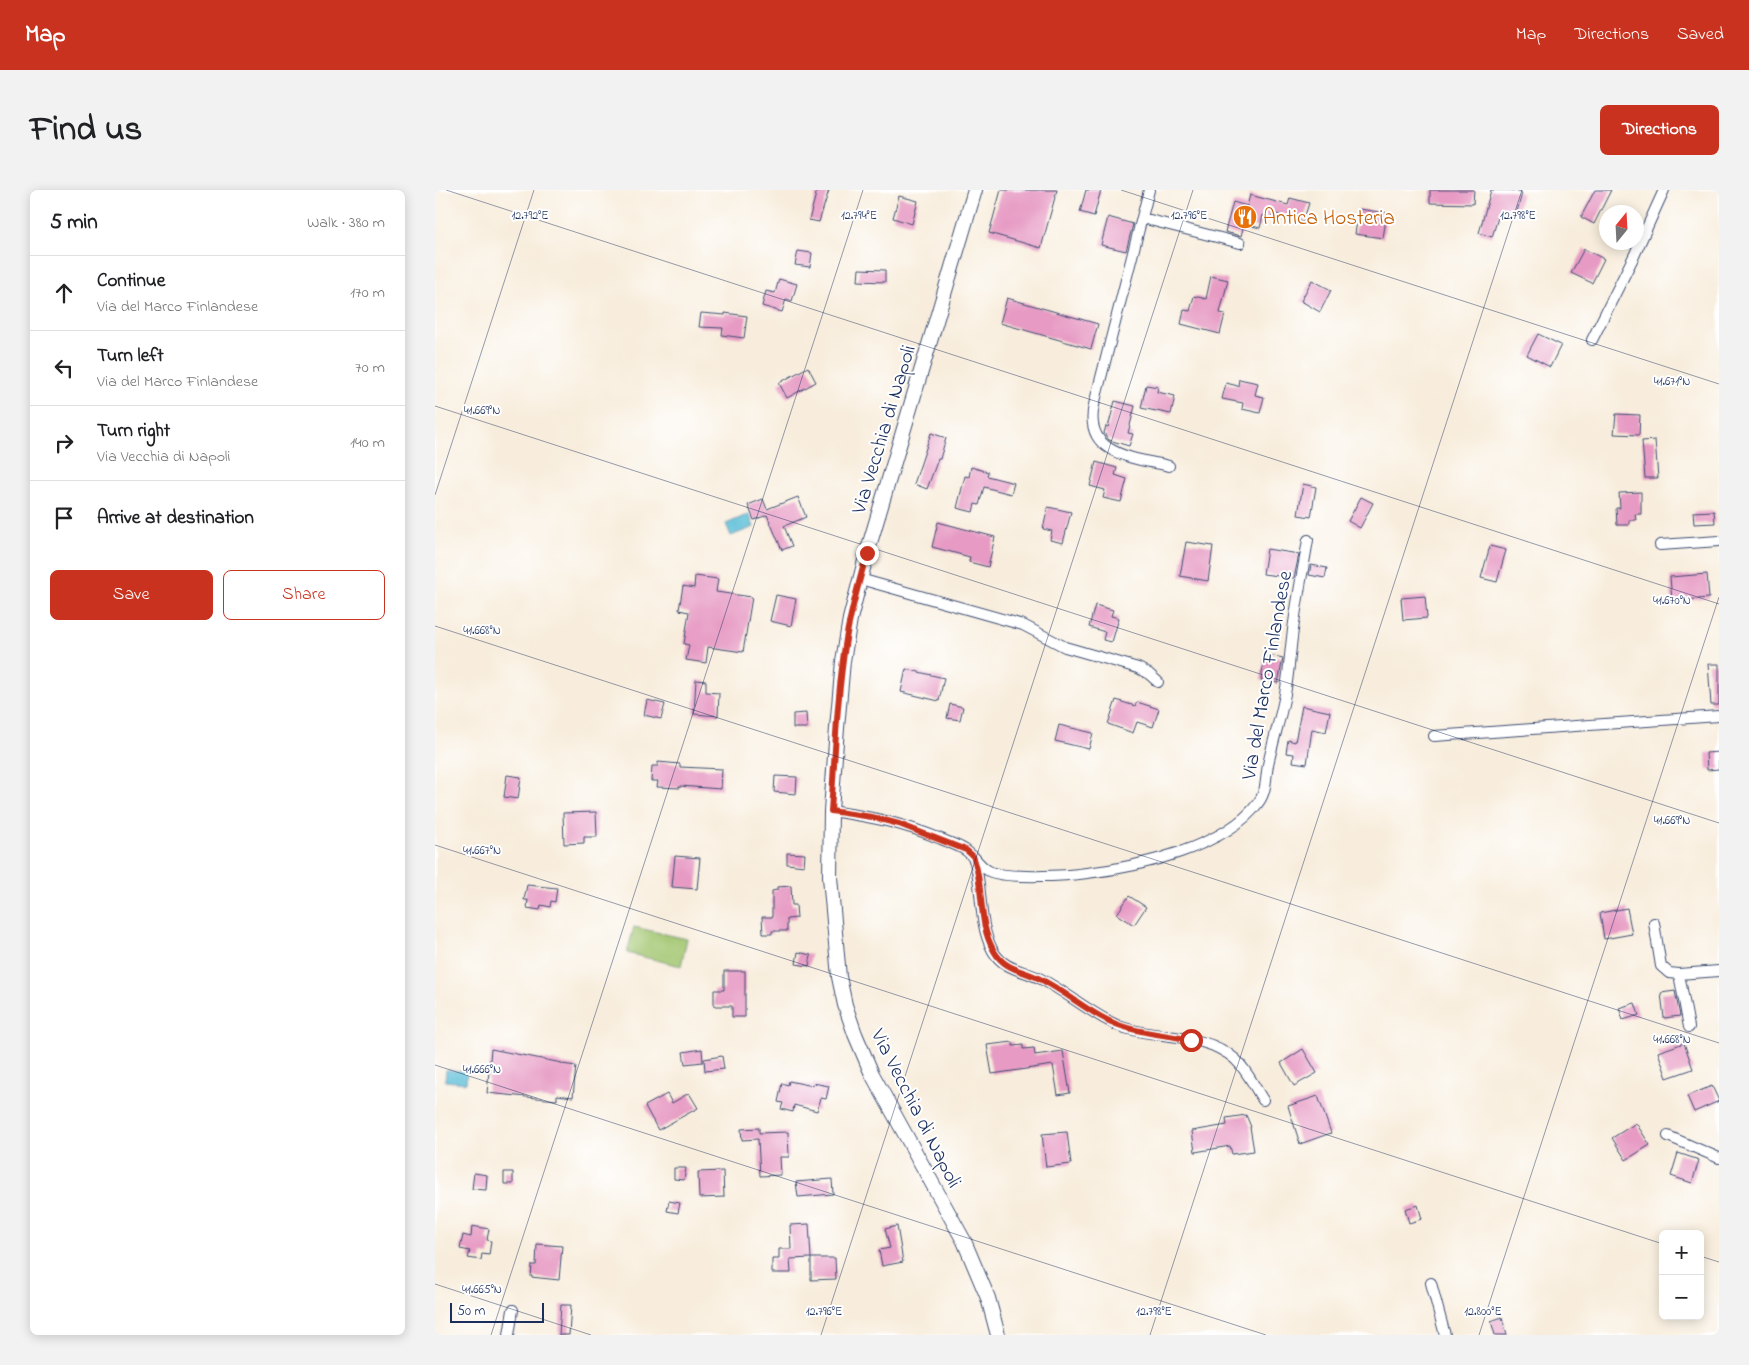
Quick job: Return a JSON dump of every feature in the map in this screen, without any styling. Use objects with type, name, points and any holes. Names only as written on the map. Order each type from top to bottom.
[{"type":"street","name":"Via Vecchia di Napoli","points":[[975,190],[859,579],[850,619],[843,661],[831,811],[831,894],[839,977],[845,1004],[865,1059],[967,1248],[988,1298],[998,1335]]},
{"type":"street","points":[[1149,190],[1093,405],[1092,424],[1099,440],[1113,451],[1169,466]]},
{"type":"street","points":[[1592,340],[1634,256],[1664,190]]},
{"type":"street","points":[[1142,218],[1240,244]]},
{"type":"street","name":"Via del Marco Finlandese","points":[[831,811],[872,817],[899,824],[962,848],[988,871],[1001,875],[1067,875],[1102,871],[1153,860],[1193,847],[1223,834],[1249,814],[1259,803],[1265,790],[1269,761],[1285,693],[1308,540]]},
{"type":"street","points":[[1659,545],[1719,541]]},
{"type":"street","points":[[859,579],[1023,625],[1065,647],[1136,667],[1149,674],[1158,682]]},
{"type":"street","points":[[1434,736],[1719,716]]},
{"type":"street","points":[[973,856],[977,870],[986,933],[994,951],[1003,963],[1047,982],[1087,1010],[1117,1025],[1136,1031],[1198,1041],[1222,1051],[1242,1067],[1263,1100]]},
{"type":"street","points":[[1654,924],[1661,966],[1669,973],[1719,971]]},
{"type":"street","points":[[1679,974],[1689,1027]]},
{"type":"street","points":[[1669,1136],[1719,1158]]},
{"type":"street","points":[[1431,1283],[1445,1335]]},
{"type":"street","points":[[509,1335],[513,1310]]},
{"type":"green space","points":[[634,927],[687,939],[681,966],[627,953]]},
{"type":"water","points":[[749,514],[754,527],[731,536],[726,524]]},
{"type":"water","points":[[446,1070],[467,1071],[466,1083],[445,1081]]},
{"type":"building","points":[[817,190],[829,190],[819,222],[809,220]]},
{"type":"building","points":[[1001,190],[1057,190],[1041,248],[989,233]]},
{"type":"building","points":[[1086,190],[1101,190],[1094,216],[1080,212]]},
{"type":"building","points":[[1430,190],[1474,190],[1473,204],[1430,203]]},
{"type":"building","points":[[1491,190],[1510,190],[1522,193],[1516,215],[1500,211],[1492,237],[1479,233]]},
{"type":"building","points":[[1595,190],[1611,190],[1604,205],[1599,205],[1599,214],[1594,224],[1581,217]]},
{"type":"building","points":[[1250,195],[1288,205],[1290,198],[1309,203],[1303,222],[1273,213],[1272,218],[1263,215],[1260,228],[1244,224],[1241,236],[1225,232],[1233,202],[1247,206]]},
{"type":"building","points":[[899,196],[918,201],[912,224],[893,218]]},
{"type":"building","points":[[1359,209],[1387,213],[1383,238],[1355,234]]},
{"type":"building","points":[[1108,217],[1133,224],[1126,251],[1101,245]]},
{"type":"building","points":[[1584,249],[1604,259],[1592,283],[1571,273]]},
{"type":"building","points":[[798,251],[812,253],[810,267],[795,265]]},
{"type":"building","points":[[859,269],[885,270],[885,282],[858,281]]},
{"type":"building","points":[[1211,276],[1228,280],[1220,313],[1225,314],[1220,334],[1181,324],[1184,310],[1190,311],[1194,296],[1206,299]]},
{"type":"building","points":[[779,279],[797,284],[792,301],[786,299],[782,312],[762,306],[766,291],[775,293]]},
{"type":"building","points":[[1312,280],[1331,290],[1320,312],[1301,301]]},
{"type":"building","points":[[1007,298],[1098,324],[1091,349],[1000,323]]},
{"type":"building","points":[[701,313],[725,315],[725,313],[747,316],[744,338],[722,335],[723,328],[699,327]]},
{"type":"building","points":[[1538,334],[1561,345],[1550,367],[1527,355]]},
{"type":"building","points":[[808,367],[816,382],[787,398],[779,383]]},
{"type":"building","points":[[1239,379],[1258,383],[1255,395],[1264,397],[1260,413],[1242,409],[1243,403],[1222,399],[1226,383],[1238,386]]},
{"type":"building","points":[[1146,385],[1158,387],[1157,392],[1175,396],[1171,414],[1141,408]]},
{"type":"building","points":[[1115,401],[1135,406],[1128,433],[1133,434],[1129,446],[1109,440],[1104,433],[1106,426],[1108,427]]},
{"type":"building","points":[[1616,414],[1640,415],[1639,435],[1614,434]]},
{"type":"building","points":[[931,433],[946,438],[940,459],[938,459],[927,489],[914,484]]},
{"type":"building","points":[[1655,440],[1658,478],[1645,478],[1642,441]]},
{"type":"building","points":[[1096,462],[1117,468],[1115,475],[1127,479],[1121,502],[1103,498],[1105,490],[1090,486]]},
{"type":"building","points":[[971,467],[988,472],[987,476],[1014,483],[1011,494],[984,487],[979,505],[975,504],[973,512],[957,508],[965,476],[969,477]]},
{"type":"building","points":[[1303,484],[1316,487],[1311,517],[1298,515]]},
{"type":"building","points":[[1641,492],[1641,514],[1635,514],[1636,520],[1629,520],[1629,525],[1617,525],[1616,508],[1620,508],[1619,493]]},
{"type":"building","points":[[798,497],[806,517],[784,526],[792,546],[782,550],[767,515],[754,520],[748,505],[763,499],[767,509]]},
{"type":"building","points":[[1361,497],[1373,503],[1360,528],[1348,521]]},
{"type":"building","points":[[1048,507],[1071,512],[1063,543],[1050,540],[1052,531],[1043,529]]},
{"type":"building","points":[[1714,511],[1715,523],[1694,524],[1693,512]]},
{"type":"building","points":[[938,522],[995,537],[988,567],[969,562],[970,557],[932,547]]},
{"type":"building","points":[[1186,542],[1213,546],[1208,581],[1180,576]]},
{"type":"building","points":[[1490,546],[1506,550],[1497,582],[1481,578]]},
{"type":"building","points":[[1267,549],[1299,554],[1294,578],[1263,574]]},
{"type":"building","points":[[1311,565],[1327,568],[1325,578],[1309,575]]},
{"type":"building","points":[[1707,574],[1709,598],[1672,601],[1670,577]]},
{"type":"building","points":[[695,576],[718,579],[716,592],[752,597],[743,652],[708,647],[706,663],[686,660],[689,645],[684,644],[689,612],[679,610],[683,586],[694,588]]},
{"type":"building","points":[[776,595],[796,599],[791,626],[770,621]]},
{"type":"building","points":[[1425,596],[1427,618],[1403,620],[1401,598]]},
{"type":"building","points":[[1095,605],[1113,610],[1111,616],[1119,618],[1112,642],[1103,640],[1105,632],[1089,627]]},
{"type":"building","points":[[1265,654],[1283,658],[1278,683],[1261,680]]},
{"type":"building","points":[[1708,664],[1719,664],[1719,705],[1711,705]]},
{"type":"building","points":[[906,669],[944,678],[939,701],[901,692]]},
{"type":"building","points":[[696,680],[706,681],[706,692],[719,693],[718,716],[694,714]]},
{"type":"building","points":[[647,700],[665,704],[661,719],[644,715]]},
{"type":"building","points":[[1116,700],[1135,706],[1137,702],[1159,709],[1153,727],[1137,722],[1133,733],[1108,724]]},
{"type":"building","points":[[950,704],[963,707],[960,720],[947,718]]},
{"type":"building","points":[[1302,706],[1330,712],[1326,732],[1312,729],[1307,764],[1293,762],[1294,754],[1286,753],[1288,740],[1295,742]]},
{"type":"building","points":[[806,713],[807,728],[793,728],[793,714]]},
{"type":"building","points":[[1059,725],[1093,733],[1089,749],[1055,741]]},
{"type":"building","points":[[1719,752],[1719,769],[1707,770],[1706,753]]},
{"type":"building","points":[[658,762],[680,764],[680,767],[722,769],[721,789],[680,786],[680,788],[657,787],[658,781],[651,781],[652,766],[658,766]]},
{"type":"building","points":[[507,775],[521,777],[518,799],[504,797]]},
{"type":"building","points":[[775,776],[797,777],[796,794],[774,792]]},
{"type":"building","points":[[596,812],[597,837],[584,837],[584,843],[564,844],[563,813]]},
{"type":"building","points":[[787,853],[805,854],[804,866],[787,864]]},
{"type":"building","points":[[675,856],[700,858],[697,889],[672,887]]},
{"type":"building","points":[[527,885],[557,888],[555,902],[551,901],[550,907],[541,905],[540,910],[527,908],[528,900],[524,900]]},
{"type":"building","points":[[791,886],[792,905],[796,905],[797,918],[787,919],[787,931],[772,931],[772,934],[763,934],[762,917],[772,917],[772,891],[777,890],[777,887]]},
{"type":"building","points":[[1129,896],[1146,907],[1134,925],[1117,914]]},
{"type":"building","points":[[1627,908],[1632,934],[1604,939],[1600,913]]},
{"type":"building","points":[[798,952],[811,955],[809,966],[796,964]]},
{"type":"building","points":[[724,971],[745,971],[745,1017],[732,1017],[732,1006],[714,1006],[714,990],[724,990]]},
{"type":"building","points":[[1675,991],[1680,1016],[1664,1018],[1661,993]]},
{"type":"building","points":[[1635,1003],[1639,1015],[1623,1020],[1619,1008]]},
{"type":"building","points":[[1013,1042],[1013,1046],[1023,1045],[1023,1049],[1034,1048],[1035,1055],[1063,1051],[1070,1093],[1058,1095],[1053,1065],[992,1074],[987,1045]]},
{"type":"building","points":[[1684,1043],[1693,1069],[1667,1078],[1658,1052]]},
{"type":"building","points":[[491,1049],[576,1066],[573,1097],[557,1095],[557,1100],[487,1093]]},
{"type":"building","points":[[702,1049],[703,1062],[685,1064],[683,1052]]},
{"type":"building","points":[[1303,1049],[1317,1073],[1294,1086],[1281,1063]]},
{"type":"building","points":[[722,1056],[724,1069],[705,1071],[704,1059]]},
{"type":"building","points":[[789,1081],[813,1086],[813,1083],[829,1086],[826,1099],[821,1098],[817,1111],[794,1105],[793,1112],[781,1109],[783,1103],[778,1102],[782,1083],[788,1085]]},
{"type":"building","points":[[1712,1086],[1719,1101],[1694,1112],[1687,1096]]},
{"type":"building","points":[[689,1093],[698,1108],[658,1130],[645,1106],[667,1094],[672,1103]]},
{"type":"building","points":[[1318,1096],[1331,1133],[1300,1144],[1288,1106]]},
{"type":"building","points":[[1246,1115],[1251,1127],[1254,1151],[1232,1154],[1230,1146],[1195,1152],[1192,1131],[1227,1125],[1226,1118]]},
{"type":"building","points":[[1636,1123],[1650,1145],[1626,1160],[1612,1138]]},
{"type":"building","points":[[759,1128],[759,1133],[788,1132],[789,1157],[780,1157],[781,1175],[760,1176],[758,1139],[742,1140],[741,1129]]},
{"type":"building","points":[[1067,1132],[1071,1164],[1046,1167],[1042,1134]]},
{"type":"building","points":[[1678,1153],[1699,1160],[1692,1183],[1671,1176]]},
{"type":"building","points":[[674,1168],[686,1168],[684,1180],[674,1179]]},
{"type":"building","points":[[723,1171],[724,1197],[699,1198],[698,1172]]},
{"type":"building","points":[[504,1172],[513,1172],[513,1184],[504,1184]]},
{"type":"building","points":[[474,1173],[487,1175],[486,1190],[472,1189]]},
{"type":"building","points":[[832,1179],[833,1194],[798,1197],[796,1182]]},
{"type":"building","points":[[669,1201],[680,1203],[678,1213],[667,1211]]},
{"type":"building","points":[[1418,1205],[1422,1219],[1409,1223],[1405,1209]]},
{"type":"building","points":[[809,1224],[811,1258],[790,1259],[791,1273],[772,1273],[772,1259],[779,1259],[779,1249],[791,1249],[790,1225]]},
{"type":"building","points":[[472,1226],[489,1229],[487,1240],[491,1241],[489,1255],[482,1254],[481,1260],[468,1258],[470,1251],[460,1249],[463,1235],[471,1237]]},
{"type":"building","points":[[897,1226],[903,1262],[882,1266],[879,1250],[890,1248],[885,1229]]},
{"type":"building","points":[[537,1244],[562,1246],[559,1280],[531,1277],[532,1265],[536,1265]]},
{"type":"building","points":[[811,1258],[835,1258],[836,1279],[811,1280]]},
{"type":"building","points":[[561,1305],[571,1305],[569,1335],[559,1335]]},
{"type":"building","points":[[1502,1317],[1507,1335],[1495,1335],[1491,1321]]},
{"type":"place","name":"Antica Hosteria","points":[[1245,217]]},
{"type":"route","points":[[867,553],[856,592],[845,645],[831,811],[872,817],[899,824],[966,850],[973,856],[977,870],[986,933],[991,947],[1000,960],[1011,968],[1047,982],[1087,1010],[1117,1025],[1130,1030],[1191,1040]]}]
